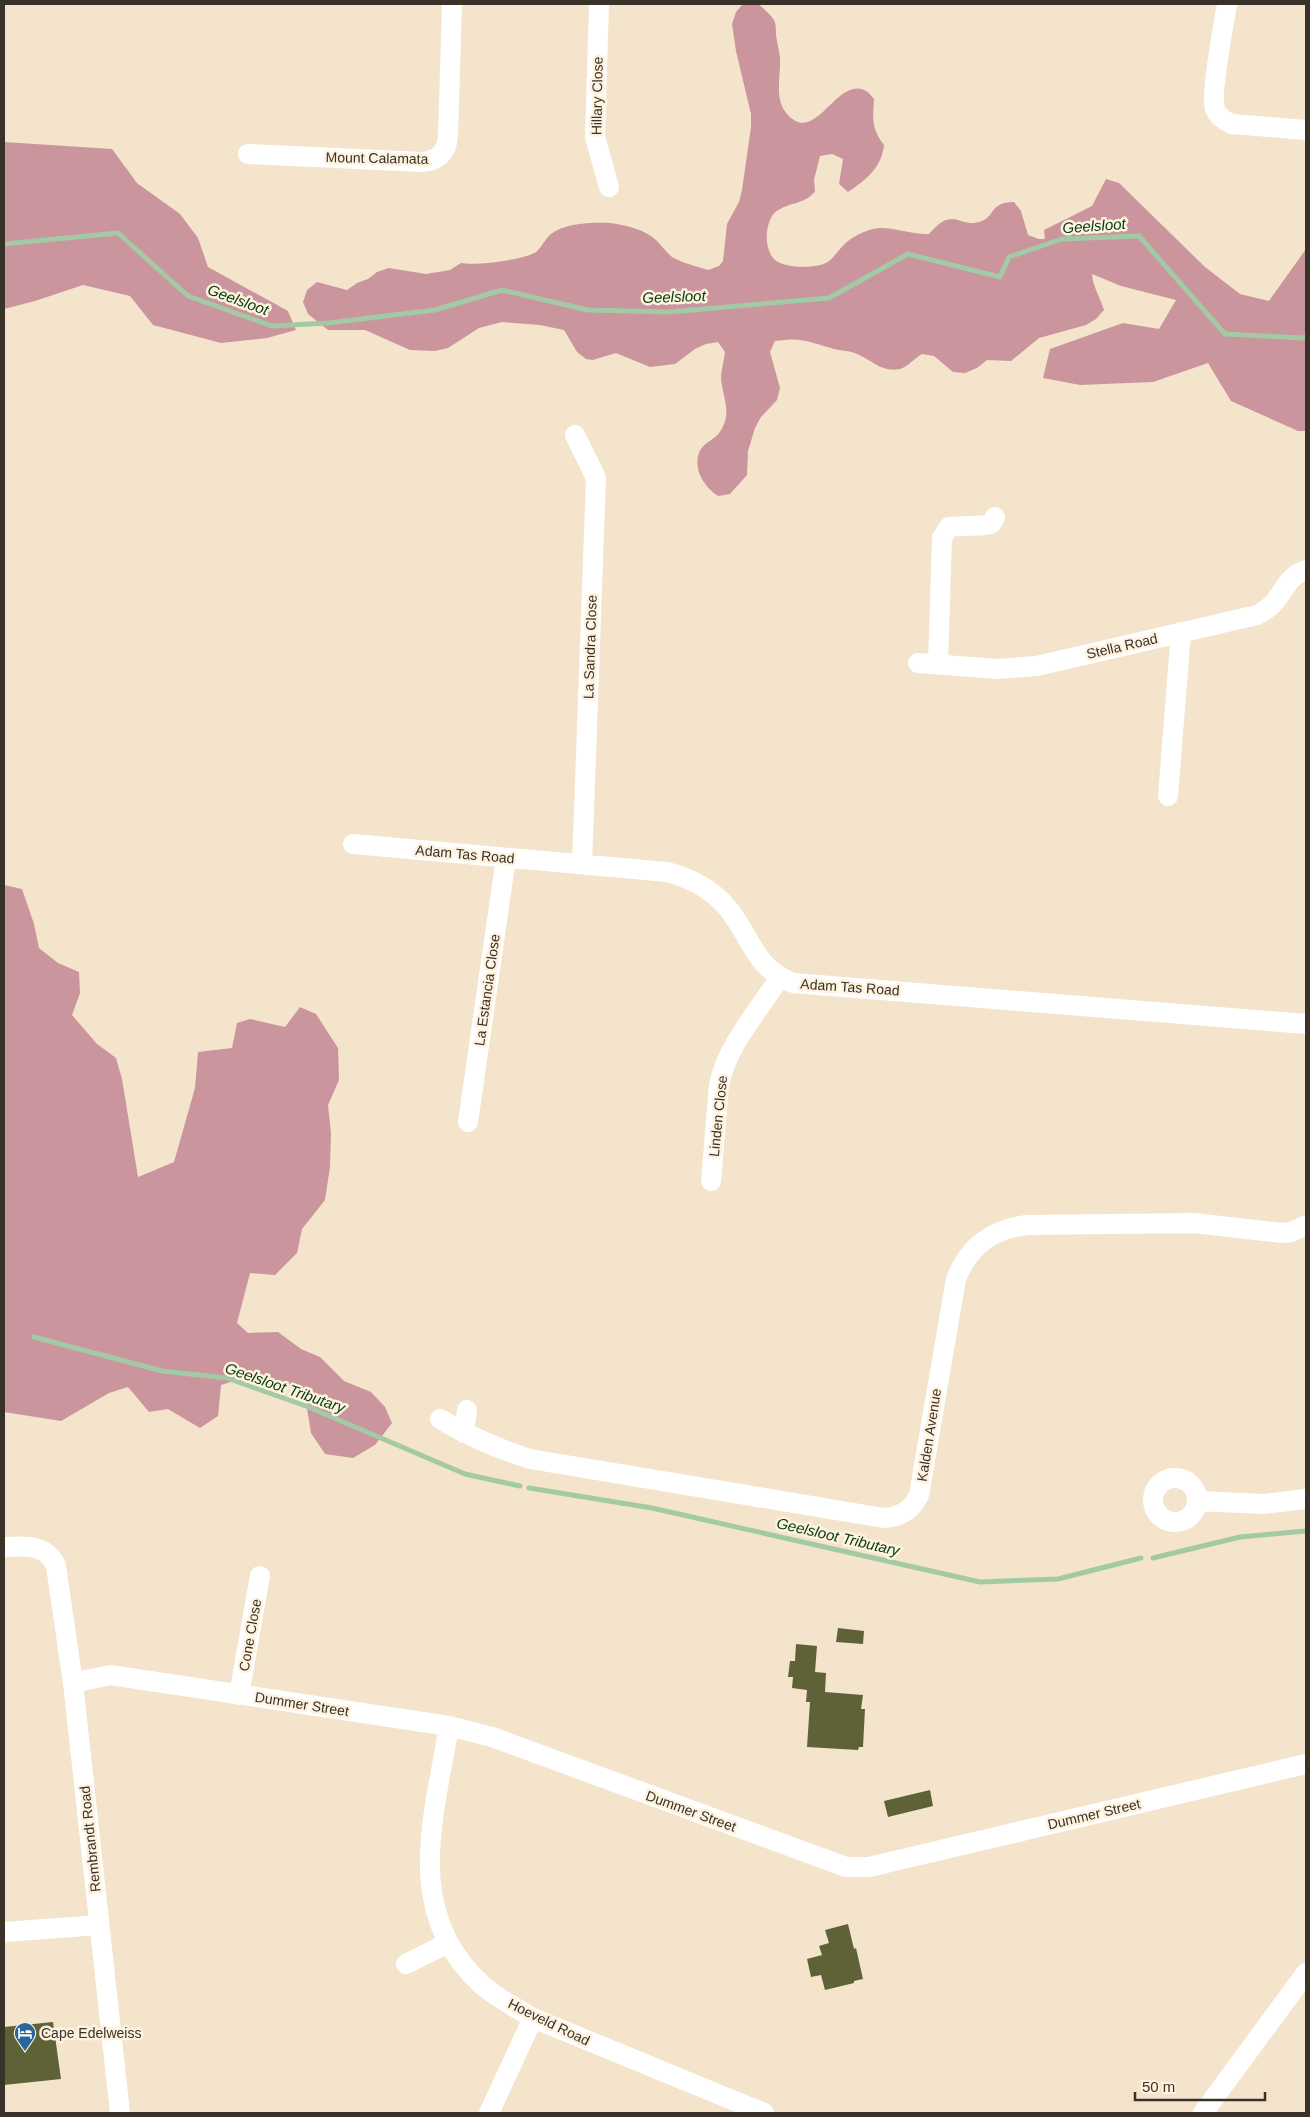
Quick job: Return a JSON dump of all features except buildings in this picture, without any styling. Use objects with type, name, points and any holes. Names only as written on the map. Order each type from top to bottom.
[{"type":"street","name":"Mount Calamata","points":[[248,154],[422,162],[429,162],[440,156],[448,143],[452,4]]},
{"type":"street","name":"Hillary Close","points":[[598,4],[595,137],[609,187]]},
{"type":"street","points":[[1227,4],[1213,96],[1218,113],[1227,122],[1232,124],[1306,130]]},
{"type":"street","name":"La Sandra Close","points":[[575,435],[596,478],[582,864]]},
{"type":"street","points":[[938,664],[942,538],[949,527],[966,525],[986,526],[992,523],[995,517]]},
{"type":"street","name":"Stella Road","points":[[918,663],[998,669],[1037,666],[1257,615],[1278,600],[1291,578],[1306,570]]},
{"type":"street","points":[[1168,796],[1181,632]]},
{"type":"street","name":"Adam Tas Road","points":[[353,844],[667,872],[694,881],[707,888],[728,908],[760,960],[780,978],[793,983],[1306,1024]]},
{"type":"street","name":"La Estancia Close","points":[[468,1122],[506,858]]},
{"type":"street","name":"Linden Close","points":[[711,1181],[718,1085],[721,1073],[730,1052],[780,978]]},
{"type":"street","name":"Kalden Avenue","points":[[440,1419],[464,1433],[505,1452],[530,1459],[876,1517],[892,1518],[906,1512],[920,1495],[956,1278],[967,1256],[984,1240],[1004,1229],[1027,1225],[1194,1223],[1282,1233],[1291,1232],[1306,1225]]},
{"type":"street","points":[[464,1433],[467,1410]]},
{"type":"street","points":[[1198,1501],[1264,1504],[1306,1499]]},
{"type":"street","name":"Rembrandt Road","points":[[4,1548],[25,1546],[42,1549],[51,1556],[56,1566],[72,1683],[120,2113]]},
{"type":"street","name":"Cone Close","points":[[239,1695],[260,1576]]},
{"type":"street","name":"Dummer Street","points":[[72,1683],[110,1675],[448,1726],[492,1737],[833,1864],[859,1868],[1306,1764]]},
{"type":"street","name":"Hoeveld Road","points":[[448,1726],[429,1848],[430,1882],[436,1914],[448,1943],[470,1973],[498,1997],[533,2018],[764,2113]]},
{"type":"street","points":[[4,1932],[99,1925]]},
{"type":"street","points":[[406,1964],[448,1943]]},
{"type":"street","points":[[1203,2113],[1306,1973]]},
{"type":"street","points":[[489,2113],[533,2018]]},
{"type":"shaded area","points":[[743,4],[758,4],[774,20],[780,58],[779,96],[784,110],[789,116],[799,122],[809,122],[846,92],[856,89],[866,91],[874,99],[873,118],[875,128],[884,145],[880,160],[872,172],[848,192],[839,184],[843,159],[832,154],[820,156],[814,180],[815,192],[802,201],[783,207],[772,216],[768,227],[767,245],[771,256],[775,260],[785,265],[797,267],[820,265],[834,257],[843,245],[851,239],[868,230],[886,228],[929,234],[945,221],[951,219],[974,223],[982,221],[1000,205],[1014,202],[1021,211],[1028,235],[1045,239],[1044,230],[1092,206],[1106,179],[1119,183],[1205,267],[1240,294],[1269,301],[1306,249],[1306,431],[1298,431],[1231,401],[1208,363],[1153,382],[1080,385],[1043,378],[1050,349],[1123,323],[1159,329],[1176,300],[1121,286],[1092,274],[1095,288],[1104,310],[1096,319],[1086,325],[1039,338],[1011,361],[987,360],[977,368],[965,373],[953,372],[934,356],[922,354],[903,368],[894,370],[882,368],[854,353],[809,342],[792,339],[775,341],[770,352],[780,388],[777,400],[761,417],[755,428],[748,451],[747,475],[730,494],[718,496],[713,493],[701,478],[698,459],[702,448],[721,431],[726,417],[721,379],[725,352],[718,342],[706,344],[695,349],[675,364],[650,367],[616,353],[593,360],[586,359],[577,352],[564,330],[540,325],[502,322],[479,328],[448,348],[435,351],[410,350],[365,330],[328,330],[308,314],[303,302],[307,290],[317,282],[347,290],[377,272],[389,268],[426,274],[450,270],[461,263],[488,263],[521,258],[536,252],[549,236],[557,230],[579,224],[610,223],[634,228],[651,236],[676,259],[708,270],[719,266],[723,261],[727,224],[739,202],[742,190],[751,127],[751,114],[736,51],[732,24],[736,12]]},
{"type":"shaded area","points":[[4,142],[112,149],[137,183],[180,214],[198,238],[208,267],[288,311],[296,330],[267,338],[221,343],[153,325],[130,296],[83,285],[4,309]]},
{"type":"shaded area","points":[[4,885],[22,889],[34,924],[39,948],[58,963],[79,972],[80,993],[72,1015],[97,1044],[116,1058],[122,1079],[138,1177],[174,1162],[195,1088],[198,1052],[232,1048],[237,1023],[250,1019],[285,1027],[300,1007],[316,1014],[338,1048],[339,1080],[328,1105],[331,1133],[330,1167],[325,1200],[302,1229],[297,1253],[275,1275],[250,1273],[237,1323],[248,1333],[278,1332],[301,1349],[320,1357],[344,1381],[371,1392],[385,1407],[392,1423],[375,1445],[353,1458],[325,1454],[311,1433],[305,1396],[281,1381],[250,1376],[221,1385],[218,1416],[200,1428],[168,1409],[149,1412],[128,1387],[109,1393],[61,1421],[4,1412]]},
{"type":"waterway","name":"Geelsloot","points":[[4,244],[118,233],[188,296],[272,326],[328,323],[435,310],[502,290],[588,310],[669,312],[829,298],[908,254],[1000,277],[1009,257],[1062,239],[1139,236],[1225,334],[1302,338],[1306,336]]},
{"type":"waterway","name":"Geelsloot Tributary","points":[[34,1337],[162,1371],[227,1378],[306,1406],[465,1474],[520,1486]]},
{"type":"waterway","name":"Geelsloot Tributary","points":[[529,1488],[652,1508],[980,1582],[1058,1579],[1141,1558]]},
{"type":"waterway","name":"Geelsloot Tributary","points":[[1153,1558],[1240,1537],[1306,1531]]},
{"type":"place","name":"Cape Edelweiss","points":[[25,2052]]}]
